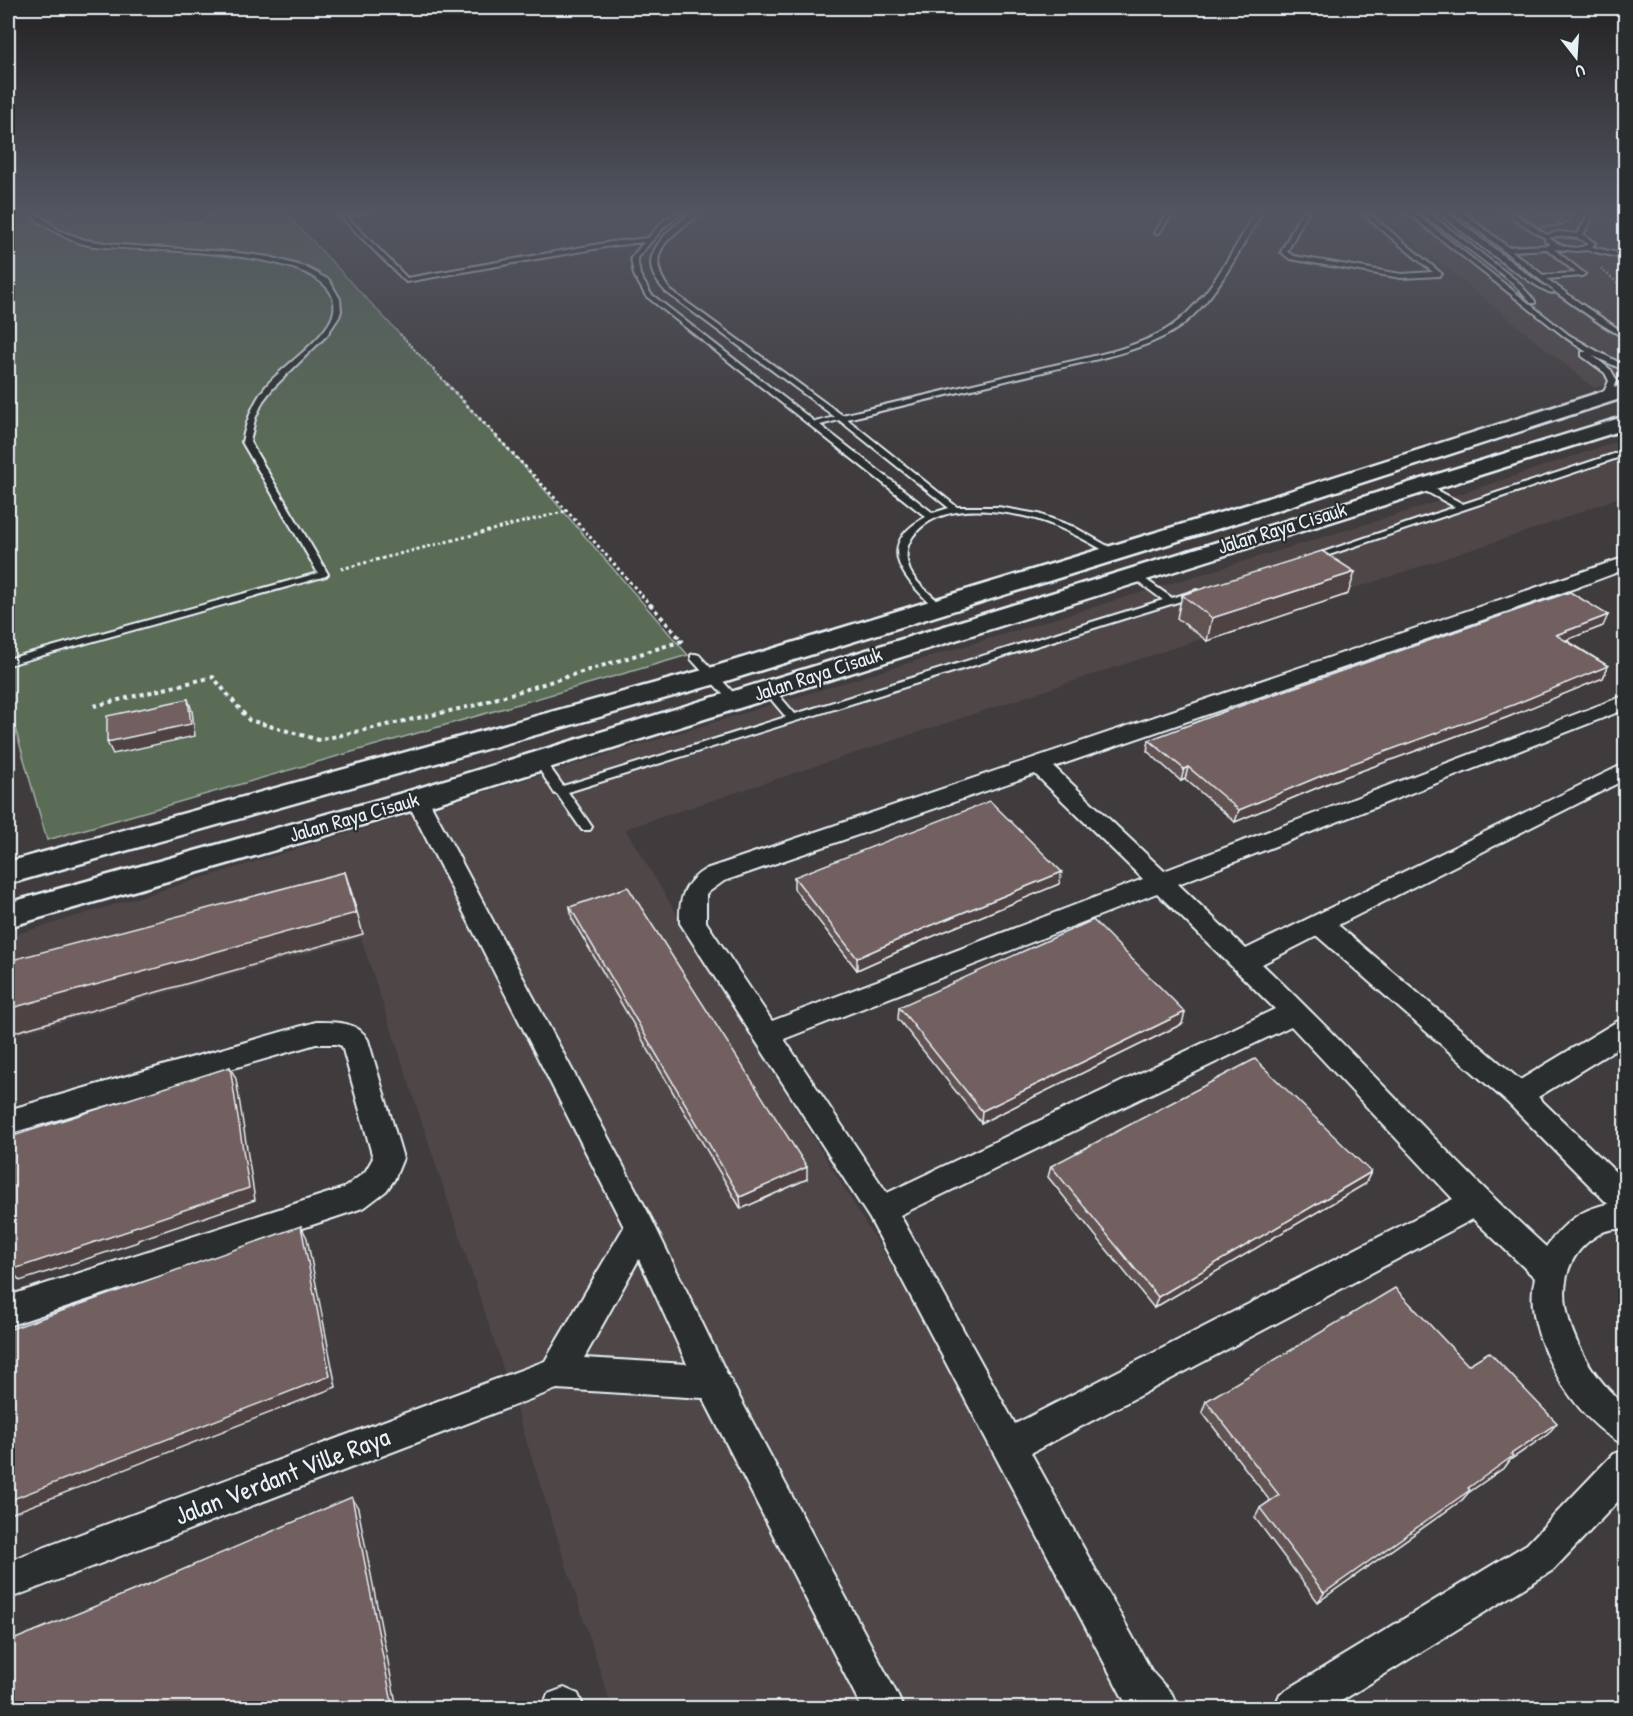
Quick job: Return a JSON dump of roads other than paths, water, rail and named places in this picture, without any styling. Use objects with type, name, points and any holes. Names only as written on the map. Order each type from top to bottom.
[{"type":"main road","name":"Jalan Raya Cisauk","points":[[8,873],[704,667],[938,606],[1115,553],[1616,393]]},
{"type":"main road","name":"Jalan Raya Cisauk","points":[[8,915],[417,800],[1421,485],[1621,427]]},
{"type":"street","points":[[1158,1708],[1138,1686],[1010,1445],[881,1210],[693,923],[691,898],[699,883],[715,875],[1624,564]]},
{"type":"street","points":[[766,1035],[1626,701]]},
{"type":"street","points":[[1039,765],[1295,1012],[1476,1202],[1550,1271]]},
{"type":"street","points":[[1243,962],[1626,770]]},
{"type":"street","points":[[417,800],[640,1228],[712,1382],[883,1708]]},
{"type":"street","points":[[1320,924],[1518,1095],[1626,1202]]},
{"type":"street","points":[[881,1210],[1295,1012]]},
{"type":"street","points":[[1518,1095],[1626,1029]]},
{"type":"street","points":[[8,1122],[316,1033],[340,1032],[354,1040],[388,1158],[385,1170],[378,1180],[354,1198],[8,1311]]},
{"type":"street","points":[[1010,1445],[1476,1202]]},
{"type":"street","points":[[1626,1214],[1596,1220],[1566,1240],[1550,1271],[1548,1311],[1565,1357],[1598,1404],[1626,1428]]},
{"type":"street","points":[[557,1373],[640,1228]]},
{"type":"street","name":"Jalan Verdant Ville Raya","points":[[8,1580],[557,1373],[712,1382]]},
{"type":"street","points":[[1294,1708],[1540,1557],[1626,1467]]},
{"type":"lane","points":[[8,662],[323,574],[246,442],[248,422],[259,400],[272,382],[326,334],[339,312],[336,291]]},
{"type":"lane","points":[[646,291],[932,517]]},
{"type":"lane","points":[[668,291],[840,417],[955,509]]},
{"type":"lane","points":[[815,424],[1111,353],[1177,326],[1198,308],[1209,291]]},
{"type":"lane","points":[[1510,291],[1608,372],[1616,393]]},
{"type":"lane","points":[[1524,291],[1544,318]]},
{"type":"lane","points":[[1550,291],[1626,337]]},
{"type":"lane","points":[[1560,291],[1588,314]]},
{"type":"lane","points":[[1567,336],[1626,369]]},
{"type":"lane","points":[[1301,561],[1626,452]]},
{"type":"lane","points":[[1421,485],[1462,507]]},
{"type":"lane","points":[[938,606],[906,572],[901,550],[909,532],[932,517],[955,509],[985,508],[1023,513],[1053,521],[1115,553]]},
{"type":"lane","points":[[1135,575],[1170,601]]},
{"type":"lane","points":[[559,791],[1203,591]]},
{"type":"lane","points":[[704,667],[735,701]]},
{"type":"lane","points":[[768,689],[793,717]]},
{"type":"lane","points":[[540,761],[586,827]]}]
